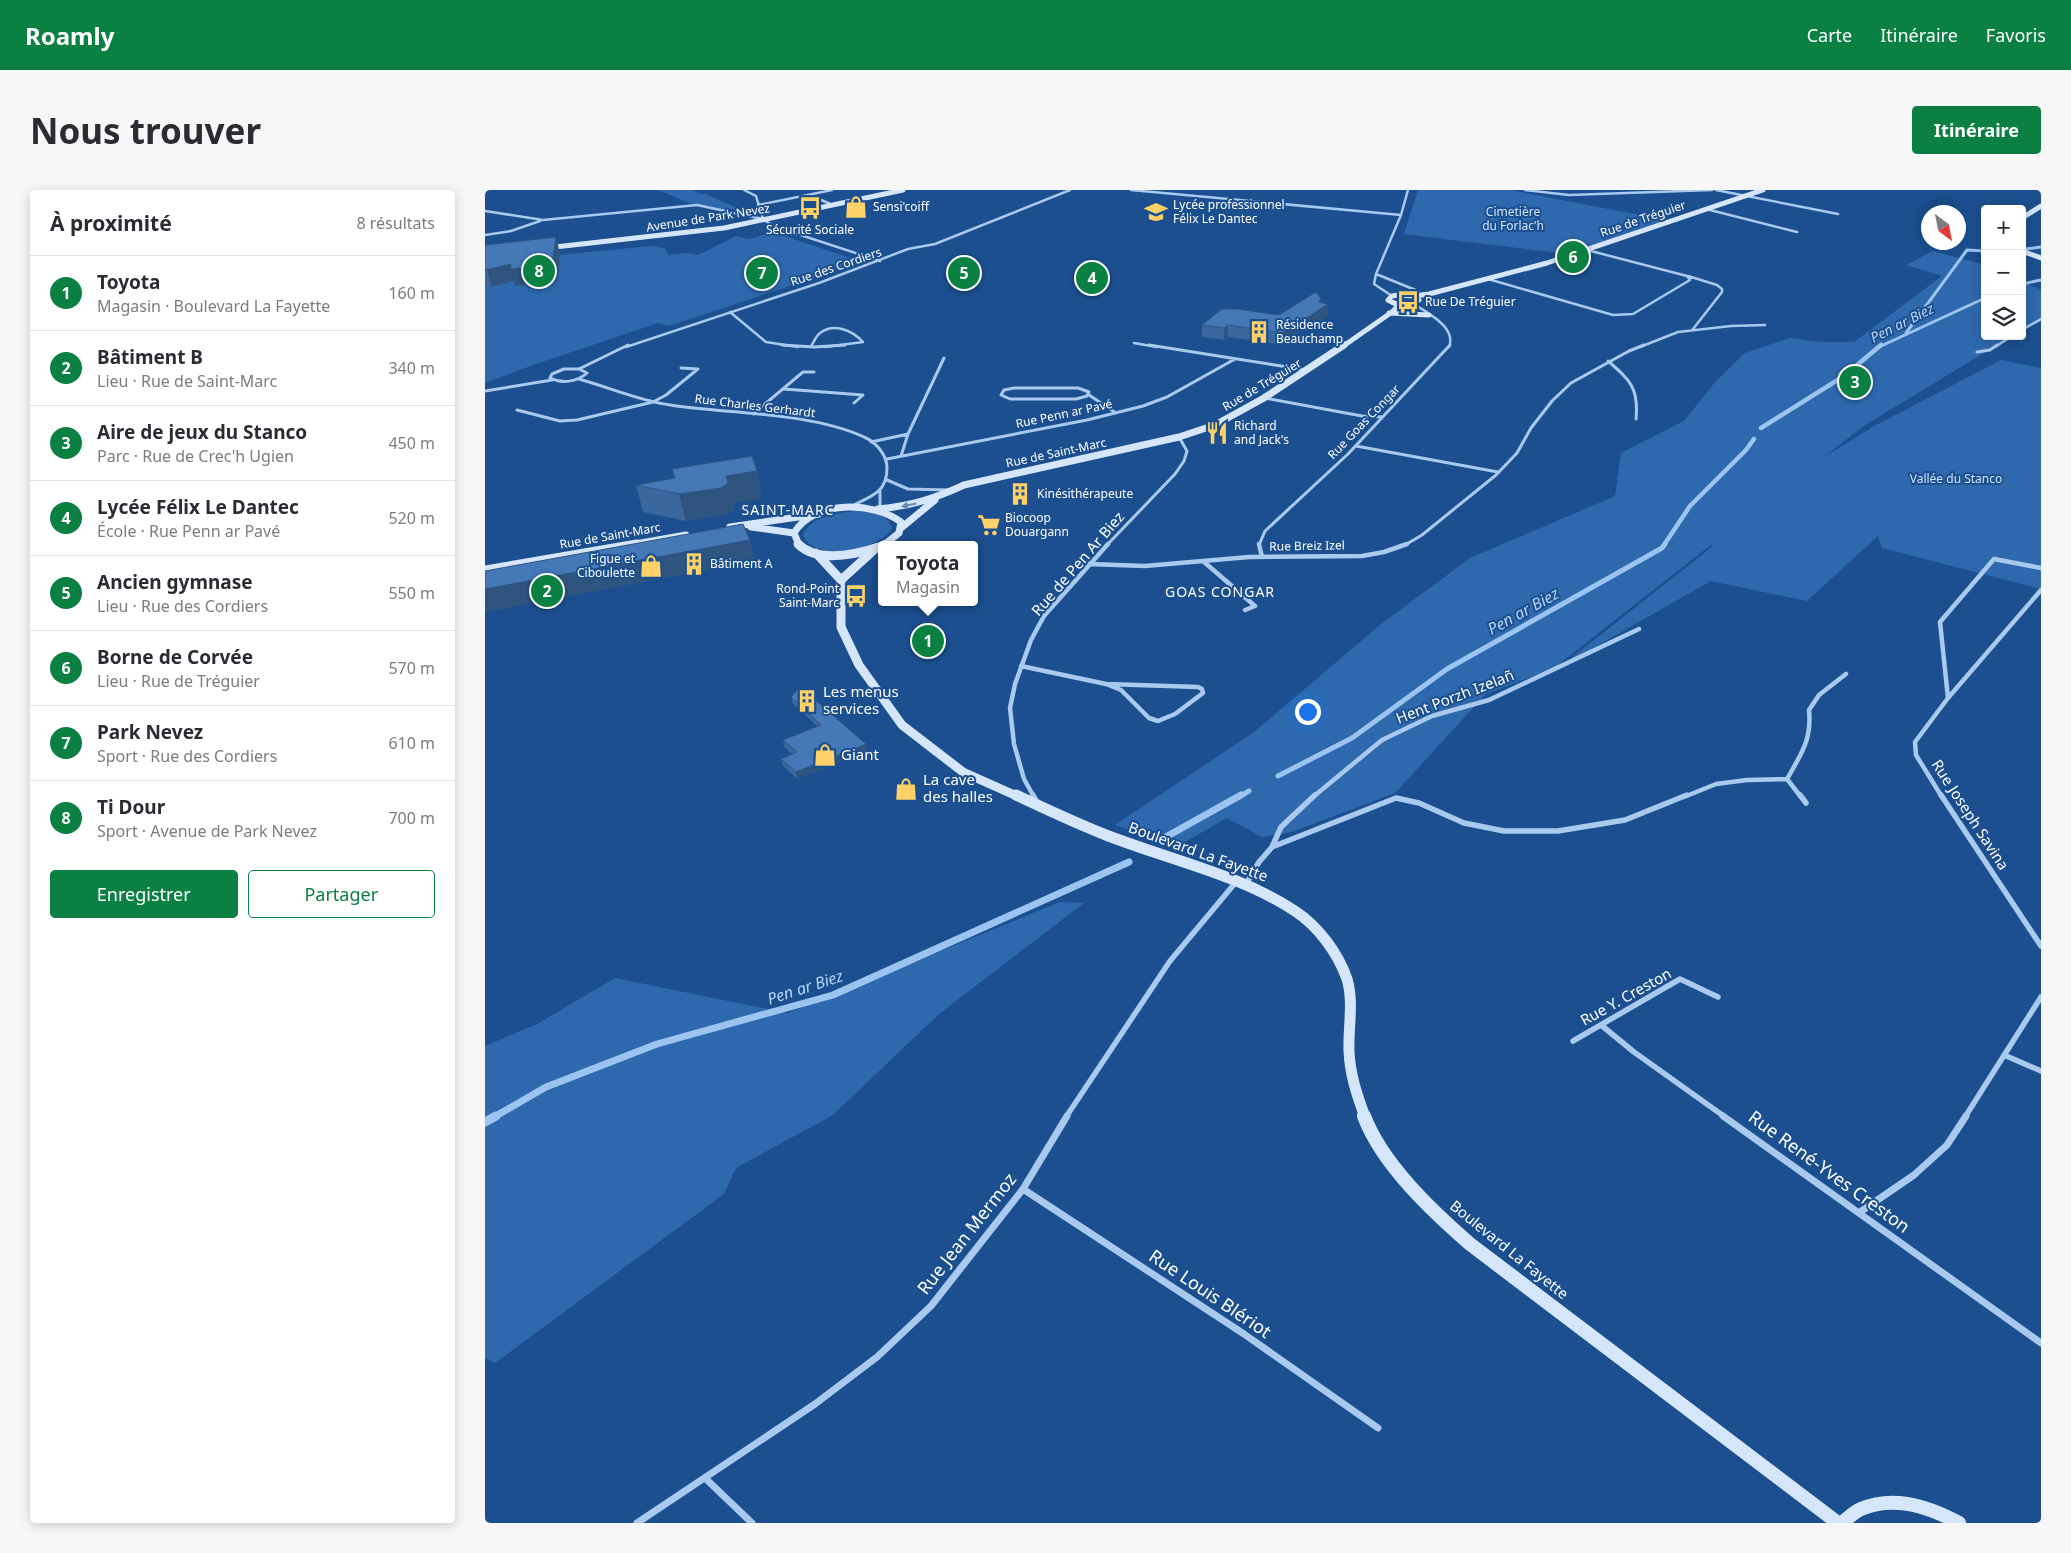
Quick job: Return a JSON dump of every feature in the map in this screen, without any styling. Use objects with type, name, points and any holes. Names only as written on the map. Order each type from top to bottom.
[{"type":"main road","name":"Avenue de Park Nevez","points":[[541,249],[702,231],[903,190]]},
{"type":"main road","name":"Rue de Tréguier","points":[[1392,296],[1429,294],[1488,279],[1587,250],[1763,190]]},
{"type":"main road","points":[[2026,215],[2041,206]]},
{"type":"main road","points":[[2026,252],[2041,258]]},
{"type":"main road","points":[[1392,296],[1388,300],[1399,305],[1414,304],[1419,300],[1416,294]]},
{"type":"main road","name":"Rue de Tréguier","points":[[1179,437],[1224,421],[1265,398],[1308,370],[1399,305]]},
{"type":"main road","points":[[1389,313],[1429,315]]},
{"type":"main road","name":"Rue de Saint-Marc","points":[[878,509],[908,506],[982,480],[1179,437]]},
{"type":"main road","name":"Rue de Saint-Marc","points":[[901,528],[939,496]]},
{"type":"main road","points":[[721,529],[819,514],[849,507],[878,509],[896,516],[901,522],[901,528],[897,536],[889,541]]},
{"type":"main road","points":[[819,514],[799,526],[794,533],[794,539],[804,549],[817,553],[846,554],[878,547]]},
{"type":"main road","points":[[740,526],[794,533]]},
{"type":"main road","name":"Rue de Saint-Marc","points":[[485,570],[694,533]]},
{"type":"main road","points":[[817,553],[841,580],[878,549]]},
{"type":"main road","name":"Boulevard La Fayette","points":[[841,580],[841,627],[859,665],[902,725],[963,772],[1105,835],[1241,883],[1297,912],[1320,934],[1335,953],[1347,980],[1350,995],[1349,1051],[1352,1081],[1366,1120],[1386,1156],[1410,1186],[1439,1217],[1469,1244],[1840,1523]]},
{"type":"main road","points":[[1840,1523],[1861,1509],[1889,1503],[1919,1506],[1959,1523]]},
{"type":"street","points":[[744,190],[756,196],[763,219]]},
{"type":"street","points":[[759,205],[832,190]]},
{"type":"street","name":"Rue des Cordiers","points":[[552,380],[550,376],[555,372],[579,369],[629,346],[881,261],[908,249],[935,244],[1070,190]]},
{"type":"street","points":[[1131,190],[1401,215]]},
{"type":"street","points":[[1153,193],[1156,190]]},
{"type":"street","points":[[1408,190],[1401,215],[1376,274],[1416,294]]},
{"type":"street","points":[[1525,190],[1569,195],[1712,190]]},
{"type":"street","points":[[1631,190],[1635,192]]},
{"type":"street","points":[[1716,190],[1838,214]]},
{"type":"street","points":[[809,195],[833,205]]},
{"type":"street","points":[[485,235],[511,231],[543,220],[702,206],[763,219],[773,226],[881,261]]},
{"type":"street","points":[[1706,210],[1797,232]]},
{"type":"street","points":[[485,211],[543,220]]},
{"type":"street","points":[[1587,250],[1717,285],[1722,289],[1722,292],[1693,329]]},
{"type":"street","points":[[1376,274],[1373,284],[1392,296]]},
{"type":"street","points":[[1488,279],[1604,312],[1624,315],[1633,314],[1688,282],[1690,278],[1687,276]]},
{"type":"street","name":"Rue Goas Congar","points":[[1262,557],[1259,543],[1265,532],[1356,446],[1450,344],[1452,337],[1448,330],[1414,304]]},
{"type":"street","points":[[730,312],[767,342],[811,346],[847,346],[863,342],[851,331],[830,330],[820,333],[811,346]]},
{"type":"street","points":[[2026,328],[2041,319]]},
{"type":"street","name":"Rue Breiz Izel","points":[[1089,564],[1145,566],[1262,557],[1362,556],[1403,546],[1422,534],[1498,472],[1517,453],[1531,428],[1552,400],[1571,383],[1608,361],[1678,332],[1693,329],[1765,325]]},
{"type":"street","points":[[1977,352],[1990,350],[2006,340]]},
{"type":"street","points":[[1134,343],[1308,370]]},
{"type":"street","points":[[901,456],[908,434],[944,358]]},
{"type":"street","name":"Rue Penn ar Pavé","points":[[887,459],[1116,413],[1167,397],[1235,359]]},
{"type":"street","points":[[1608,361],[1627,378],[1634,388],[1639,400],[1636,419]]},
{"type":"street","points":[[517,410],[560,421],[577,420],[653,402],[666,395],[698,369],[681,368]]},
{"type":"street","points":[[579,369],[587,373],[579,379]]},
{"type":"street","points":[[753,414],[803,372],[814,372]]},
{"type":"street","name":"Rue Charles Gerhardt","points":[[552,380],[579,379],[668,405],[753,414],[830,426],[865,437],[887,459]]},
{"type":"street","points":[[485,391],[552,380]]},
{"type":"street","points":[[1089,395],[1076,399],[1010,399],[1001,395],[1004,390],[1015,388],[1078,388],[1088,391],[1089,395],[1116,413]]},
{"type":"street","points":[[784,389],[863,395],[854,403]]},
{"type":"street","points":[[1265,398],[1361,416],[1383,417]]},
{"type":"street","points":[[871,442],[908,434]]},
{"type":"street","name":"Rue de Pen Ar Biez","points":[[1039,806],[1024,779],[1014,744],[1010,708],[1021,666],[1044,616],[1089,564],[1175,474],[1184,461],[1187,451],[1179,437]]},
{"type":"street","points":[[1356,446],[1498,472]]},
{"type":"street","points":[[849,507],[879,491],[887,480],[887,459]]},
{"type":"street","points":[[887,480],[909,489],[929,491],[952,490]]},
{"type":"street","points":[[878,509],[880,506],[879,491]]},
{"type":"street","points":[[1948,698],[1940,622],[1994,560],[2007,560],[2041,568]]},
{"type":"street","points":[[1203,561],[1255,606],[1245,610]]},
{"type":"street","name":"Rue Joseph Savina","points":[[2041,590],[1948,698],[1915,742],[1916,755],[1964,832],[2041,946]]},
{"type":"street","name":"Hent Porzh Izelañ","points":[[1241,883],[1272,847],[1281,827],[1330,781],[1382,740],[1432,716],[1489,700],[1639,630]]},
{"type":"street","points":[[1021,666],[1105,684],[1121,690],[1132,698],[1148,718],[1157,722],[1167,719],[1203,693],[1202,689],[1198,687],[1105,684]]},
{"type":"street","points":[[1787,779],[1805,747],[1811,728],[1809,710],[1819,695],[1846,674]]},
{"type":"street","points":[[1272,847],[1396,798],[1419,803],[1464,823],[1504,831],[1558,831],[1625,820],[1716,784],[1747,780],[1787,779]]},
{"type":"street","points":[[1787,779],[1806,803]]},
{"type":"street","name":"Rue Jean Mermoz","points":[[637,1523],[706,1479],[815,1404],[877,1357],[931,1306],[1023,1189],[1071,1108],[1170,961],[1241,883]]},
{"type":"street","name":"Rue Y. Creston","points":[[1573,1041],[1680,979],[1718,997]]},
{"type":"street","points":[[1860,1212],[1914,1175],[1947,1145],[2041,998]]},
{"type":"street","name":"Rue René-Yves Creston","points":[[1601,1025],[1634,1052],[2041,1343]]},
{"type":"street","points":[[2004,1055],[2041,1071]]},
{"type":"street","name":"Rue Louis Blériot","points":[[1023,1189],[1244,1334],[1378,1428]]},
{"type":"street","points":[[706,1479],[752,1523]]},
{"type":"green space","points":[[658,190],[692,190],[706,194],[739,209],[697,205]]},
{"type":"green space","name":"Cimetière du Forlac’h","points":[[1418,190],[1510,190],[1666,220],[1567,254],[1404,234]]},
{"type":"green space","points":[[773,232],[862,262],[669,326],[658,323],[485,383],[485,262],[651,246],[665,248],[668,255],[687,253],[698,255],[736,236],[749,239]]},
{"type":"green space","name":"Vallée du Stanco","points":[[1933,251],[1981,264],[1981,340],[2005,340],[1865,425],[1824,457],[1874,426],[2001,360],[2041,368],[2041,589],[1882,548],[1878,536],[1807,601],[1711,581],[1560,667],[1713,546],[1712,544],[1554,668],[1486,694],[1395,793],[1292,832],[1262,837],[1227,818],[1176,847],[1115,825],[1254,732],[1381,624],[1470,558],[1615,496],[1621,453],[1684,421],[1716,381],[1745,353],[1790,338],[1821,342],[1854,342],[1942,276],[1906,265]]},
{"type":"green space","points":[[2026,283],[2041,290],[2041,319],[2026,328]]},
{"type":"green space","points":[[858,511],[882,516],[890,523],[892,528],[885,536],[874,543],[861,548],[846,550],[831,551],[818,549],[808,543],[803,534],[813,523],[827,516]]},
{"type":"green space","points":[[1060,902],[1084,903],[939,1014],[833,1115],[736,1168],[724,1194],[495,1363],[485,1358],[485,1046],[537,1024],[615,978],[788,1013]]},
{"type":"building","points":[[556,237],[552,265],[510,269],[511,264],[485,270],[485,245]]},
{"type":"building","points":[[1316,292],[1321,299],[1318,302],[1328,304],[1305,319],[1300,318],[1283,333],[1228,325],[1224,328],[1202,325],[1222,309],[1237,309],[1279,315]]},
{"type":"building","points":[[752,456],[757,471],[726,476],[728,483],[721,488],[679,494],[636,485],[675,478],[672,469]]},
{"type":"building","points":[[743,524],[750,540],[485,589],[485,571]]},
{"type":"building","points":[[800,687],[866,744],[796,772],[781,759],[797,752],[783,740],[821,725],[791,697]]},
{"type":"waterway","points":[[2026,249],[2041,247]]},
{"type":"waterway","points":[[1906,333],[1967,250],[1981,251]]},
{"type":"waterway","name":"Pen ar Biez","points":[[2026,283],[2041,280]]},
{"type":"waterway","name":"Pen ar Biez","points":[[1879,347],[1981,300]]},
{"type":"waterway","name":"Pen ar Biez","points":[[1761,428],[1844,376],[1881,345]]},
{"type":"waterway","name":"Pen ar Biez","points":[[1664,545],[1690,506],[1746,450],[1754,439]]},
{"type":"waterway","name":"Pen ar Biez","points":[[1278,776],[1352,738],[1447,669],[1662,548],[1665,544]]},
{"type":"waterway","name":"Pen ar Biez","points":[[1239,797],[1249,791]]},
{"type":"waterway","name":"Pen ar Biez","points":[[1164,838],[1241,795]]},
{"type":"waterway","name":"Pen ar Biez","points":[[494,1117],[546,1087],[657,1044],[833,995],[1129,862]]},
{"type":"waterway","name":"Pen ar Biez","points":[[485,1122],[496,1116]]},
{"type":"place","name":"Sensi'coiff","points":[[856,207]]},
{"type":"place","name":"Sécurité Sociale","points":[[810,208]]},
{"type":"place","name":"Lycée professionnel Félix Le Dantec","points":[[1156,212]]},
{"type":"place","name":"Borne de Corvée","points":[[1573,257]]},
{"type":"place","name":"Ti Dour","points":[[539,271]]},
{"type":"place","name":"Park Nevez","points":[[762,273]]},
{"type":"place","name":"Ancien gymnase","points":[[964,273]]},
{"type":"place","name":"Lycée Félix Le Dantec","points":[[1092,278]]},
{"type":"place","name":"Rue De Tréguier","points":[[1408,302]]},
{"type":"place","name":"Résidence Beauchamp","points":[[1259,332]]},
{"type":"place","name":"Aire de jeux du Stanco","points":[[1855,382]]},
{"type":"place","name":"Richard and Jack's","points":[[1217,433]]},
{"type":"place","name":"Kinésithérapeute","points":[[1020,494]]},
{"type":"place","name":"Biocoop Douargann","points":[[989,525]]},
{"type":"place","name":"Bâtiment A","points":[[694,564]]},
{"type":"place","name":"Figue et Ciboulette","points":[[651,566]]},
{"type":"place","name":"Bâtiment B","points":[[547,591]]},
{"type":"place","name":"Rond-Point Saint-Marc","points":[[856,596]]},
{"type":"place","name":"Toyota","points":[[928,641]]},
{"type":"place","name":"Les menus services","points":[[807,701]]},
{"type":"place","name":"Giant","points":[[825,755]]},
{"type":"place","name":"La cave des halles","points":[[906,789]]},
{"type":"district","name":"SAINT-MARC","points":[[788,510]]},
{"type":"district","name":"GOAS CONGAR","points":[[1220,592]]}]
